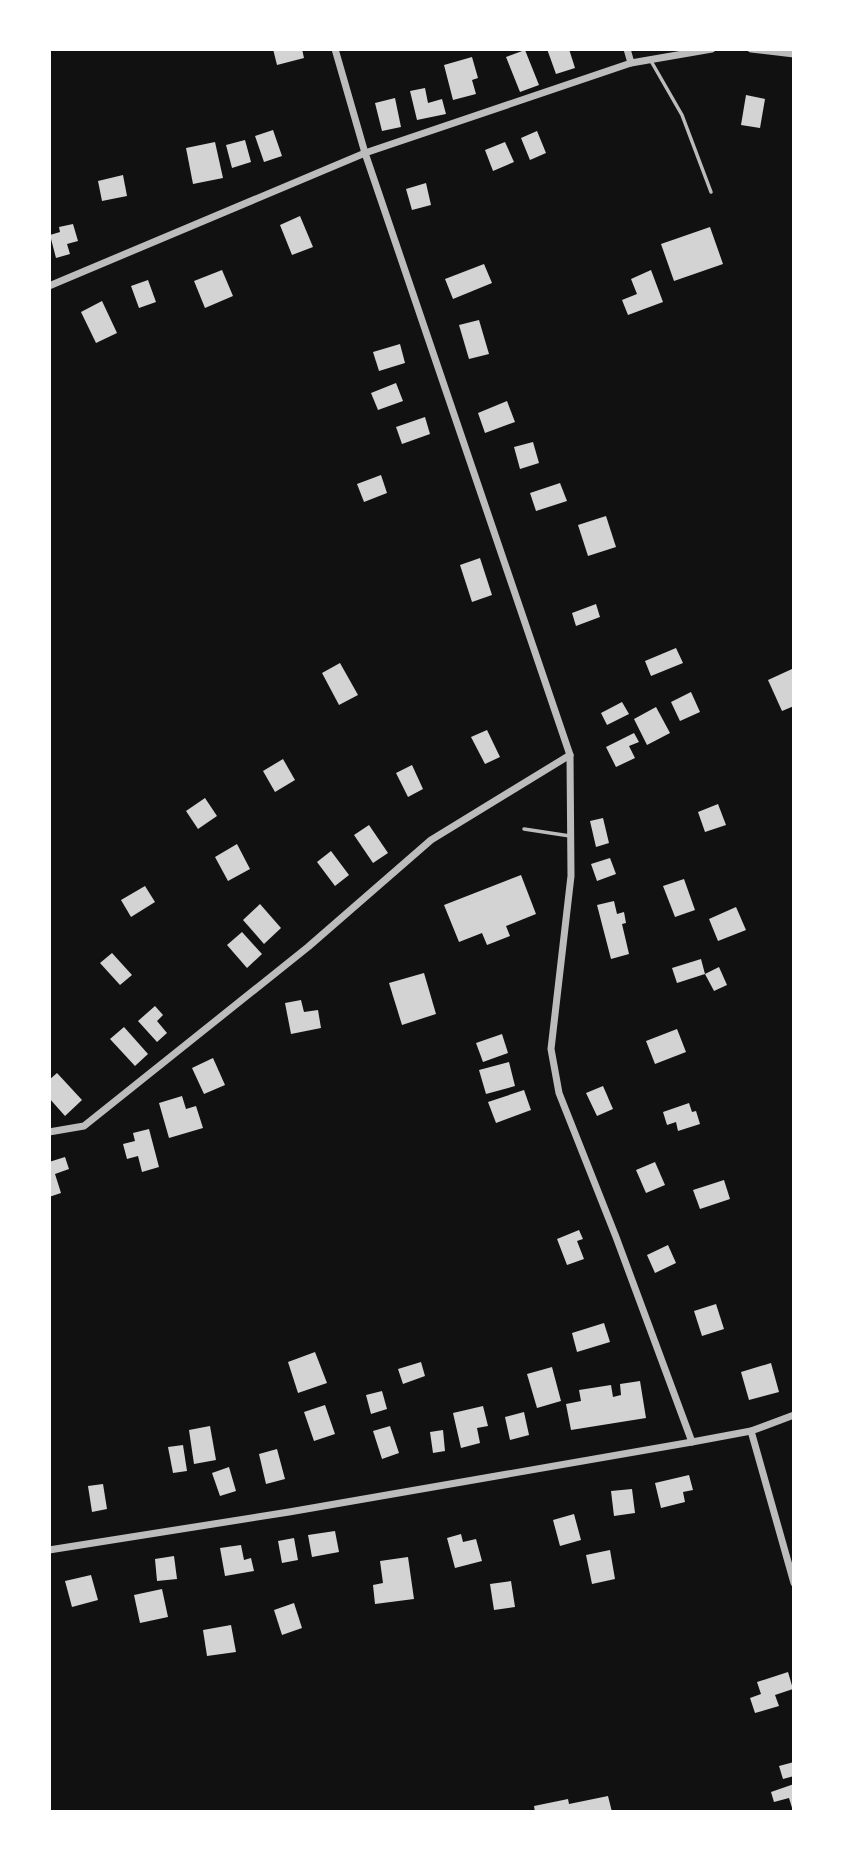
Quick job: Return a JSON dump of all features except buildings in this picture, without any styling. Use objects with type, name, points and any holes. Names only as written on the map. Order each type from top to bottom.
[{"type":"street","points":[[335,49],[365,153],[570,755],[571,876],[551,1049],[559,1093],[692,1442]]},
{"type":"street","points":[[627,49],[631,63]]},
{"type":"street","points":[[49,286],[365,153],[631,63],[712,49]]},
{"type":"street","points":[[751,49],[794,54]]},
{"type":"street","points":[[49,1132],[84,1126],[308,947],[431,841],[570,755]]},
{"type":"street","points":[[49,1550],[303,1510],[692,1442],[751,1431],[794,1415]]},
{"type":"street","points":[[751,1431],[794,1583]]},
{"type":"lane","points":[[650,61],[682,116],[711,192]]},
{"type":"lane","points":[[524,829],[570,836]]}]
